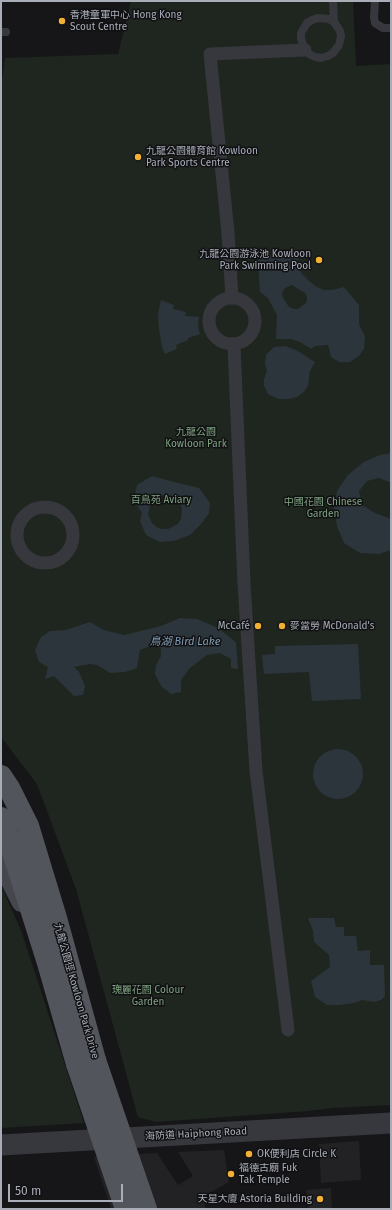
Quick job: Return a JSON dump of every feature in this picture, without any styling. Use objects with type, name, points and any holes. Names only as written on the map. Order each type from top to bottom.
[{"type":"main road","name":"九龍公園徑 Kowloon Park Drive","points":[[1,776],[9,788],[28,826],[56,918],[86,1062],[126,1209]]},
{"type":"main road","name":"九龍公園徑 Kowloon Park Drive","points":[[5,827],[48,963],[86,1062],[146,1209]]},
{"type":"main road","name":"九龍公園徑 Kowloon Park Drive","points":[[1,859],[39,936]]},
{"type":"street","points":[[232,298],[228,233],[210,54],[305,50]]},
{"type":"street","points":[[232,298],[246,302],[254,312],[256,319],[256,326],[253,334],[242,343],[234,345],[226,344],[214,336],[210,330],[209,322],[213,308],[225,299],[232,298]]},
{"type":"street","points":[[234,345],[245,602],[256,771],[288,1030]]},
{"type":"street","points":[[44,507],[53,508],[62,512],[72,527],[73,537],[71,546],[66,554],[59,560],[50,563],[40,563],[31,560],[24,555],[16,538],[20,520],[26,513],[34,508],[44,507]]},
{"type":"street","name":"海防道 Haiphong Road","points":[[1,1145],[391,1123]]},
{"type":"lane","points":[[333,1],[334,22]]},
{"type":"lane","points":[[375,1],[375,24],[382,28],[391,28]]},
{"type":"lane","points":[[318,18],[329,19],[334,22],[340,31],[341,36],[339,45],[333,53],[321,58],[309,54],[305,50],[301,39],[301,33],[307,23],[318,18]]},
{"type":"shaded area","points":[[359,1141],[361,1180],[321,1183],[319,1144]]},
{"type":"shaded area","points":[[224,1150],[229,1182],[202,1197],[206,1209],[111,1209],[94,1157],[157,1153],[178,1185],[193,1176],[178,1152]]},
{"type":"shaded area","name":"天星大廈 Astoria Building","points":[[331,1188],[332,1209],[309,1209],[306,1190]]},
{"type":"green space","name":"九龍公園 Kowloon Park","points":[[131,1],[353,1],[356,66],[391,64],[391,1105],[156,1122],[138,1117],[76,889],[37,784],[1,737],[1,87],[5,58],[118,54]]},
{"type":"green space","points":[[1,885],[22,933],[84,1123],[1,1128]]},
{"type":"water","points":[[294,250],[297,252],[297,262],[301,273],[310,282],[324,290],[344,287],[359,305],[359,324],[365,337],[364,349],[359,356],[350,362],[339,362],[331,357],[328,345],[315,346],[311,349],[300,342],[291,339],[276,339],[277,315],[268,298],[260,292],[258,260],[262,256],[285,255],[287,251]],"holes":[[[292,285],[305,293],[307,296],[306,303],[298,309],[289,307],[282,294],[285,288]]]},
{"type":"water","points":[[161,300],[174,305],[173,309],[186,312],[185,316],[199,317],[198,326],[200,334],[188,338],[188,340],[176,345],[177,349],[165,354],[162,347],[159,329],[158,314]]},
{"type":"water","points":[[285,346],[296,350],[315,362],[310,371],[308,386],[304,392],[297,397],[278,399],[268,394],[264,386],[264,379],[267,371],[265,363],[266,355],[274,347]]},
{"type":"water","points":[[391,453],[391,483],[379,478],[367,481],[359,491],[362,505],[375,513],[391,519],[391,550],[379,554],[360,553],[344,543],[337,526],[334,508],[337,491],[348,475],[364,462],[380,455]]},
{"type":"water","points":[[152,476],[199,488],[210,503],[209,513],[190,535],[174,541],[160,542],[146,535],[140,521],[142,513],[134,501],[137,485]],"holes":[[[164,495],[175,498],[182,508],[181,519],[178,524],[168,529],[156,527],[152,523],[148,514],[151,503],[154,499]]]},
{"type":"water","name":"鳥湖 Bird Lake","points":[[180,618],[197,619],[218,628],[236,642],[238,669],[231,668],[231,659],[220,653],[207,655],[190,668],[181,680],[181,692],[171,694],[161,686],[155,674],[156,665],[161,656],[161,649],[154,645],[140,650],[137,668],[125,672],[110,673],[97,665],[90,664],[74,667],[79,672],[85,686],[83,695],[74,696],[54,676],[45,679],[48,667],[39,662],[35,650],[41,637],[50,631],[66,630],[90,622],[104,630],[124,635],[161,626]]},
{"type":"water","points":[[358,644],[361,699],[312,701],[309,672],[264,674],[262,655],[275,654],[275,646]]},
{"type":"water","points":[[333,749],[343,749],[356,756],[363,769],[363,779],[356,792],[343,799],[333,799],[324,795],[317,788],[313,779],[313,769],[317,760],[324,753]]},
{"type":"water","points":[[308,918],[334,918],[336,927],[344,927],[344,936],[356,936],[358,951],[370,950],[370,965],[384,965],[385,996],[381,1000],[374,1002],[362,1000],[340,1005],[327,1005],[315,997],[311,981],[330,967],[329,955],[314,942],[313,931]]},
{"type":"place","name":"香港童軍中心 Hong Kong Scout Centre","points":[[62,21]]},
{"type":"place","name":"九龍公園體育館 Kowloon Park Sports Centre","points":[[138,157]]},
{"type":"place","name":"九龍公園游泳池 Kowloon Park Swimming Pool","points":[[319,260]]},
{"type":"place","name":"McCafé","points":[[258,626]]},
{"type":"place","name":"麥當勞 McDonald's","points":[[282,626]]},
{"type":"place","name":"OK便利店 Circle K","points":[[249,1154]]},
{"type":"place","name":"福德古廟 Fuk Tak Temple","points":[[231,1174]]},
{"type":"place","name":"天星大廈 Astoria Building","points":[[320,1199]]},
{"type":"park label","name":"百鳥苑 Aviary","points":[[161,500]]},
{"type":"park label","name":"中國花園 Chinese Garden","points":[[323,508]]},
{"type":"park label","name":"瑰麗花園 Colour Garden","points":[[148,996]]}]
